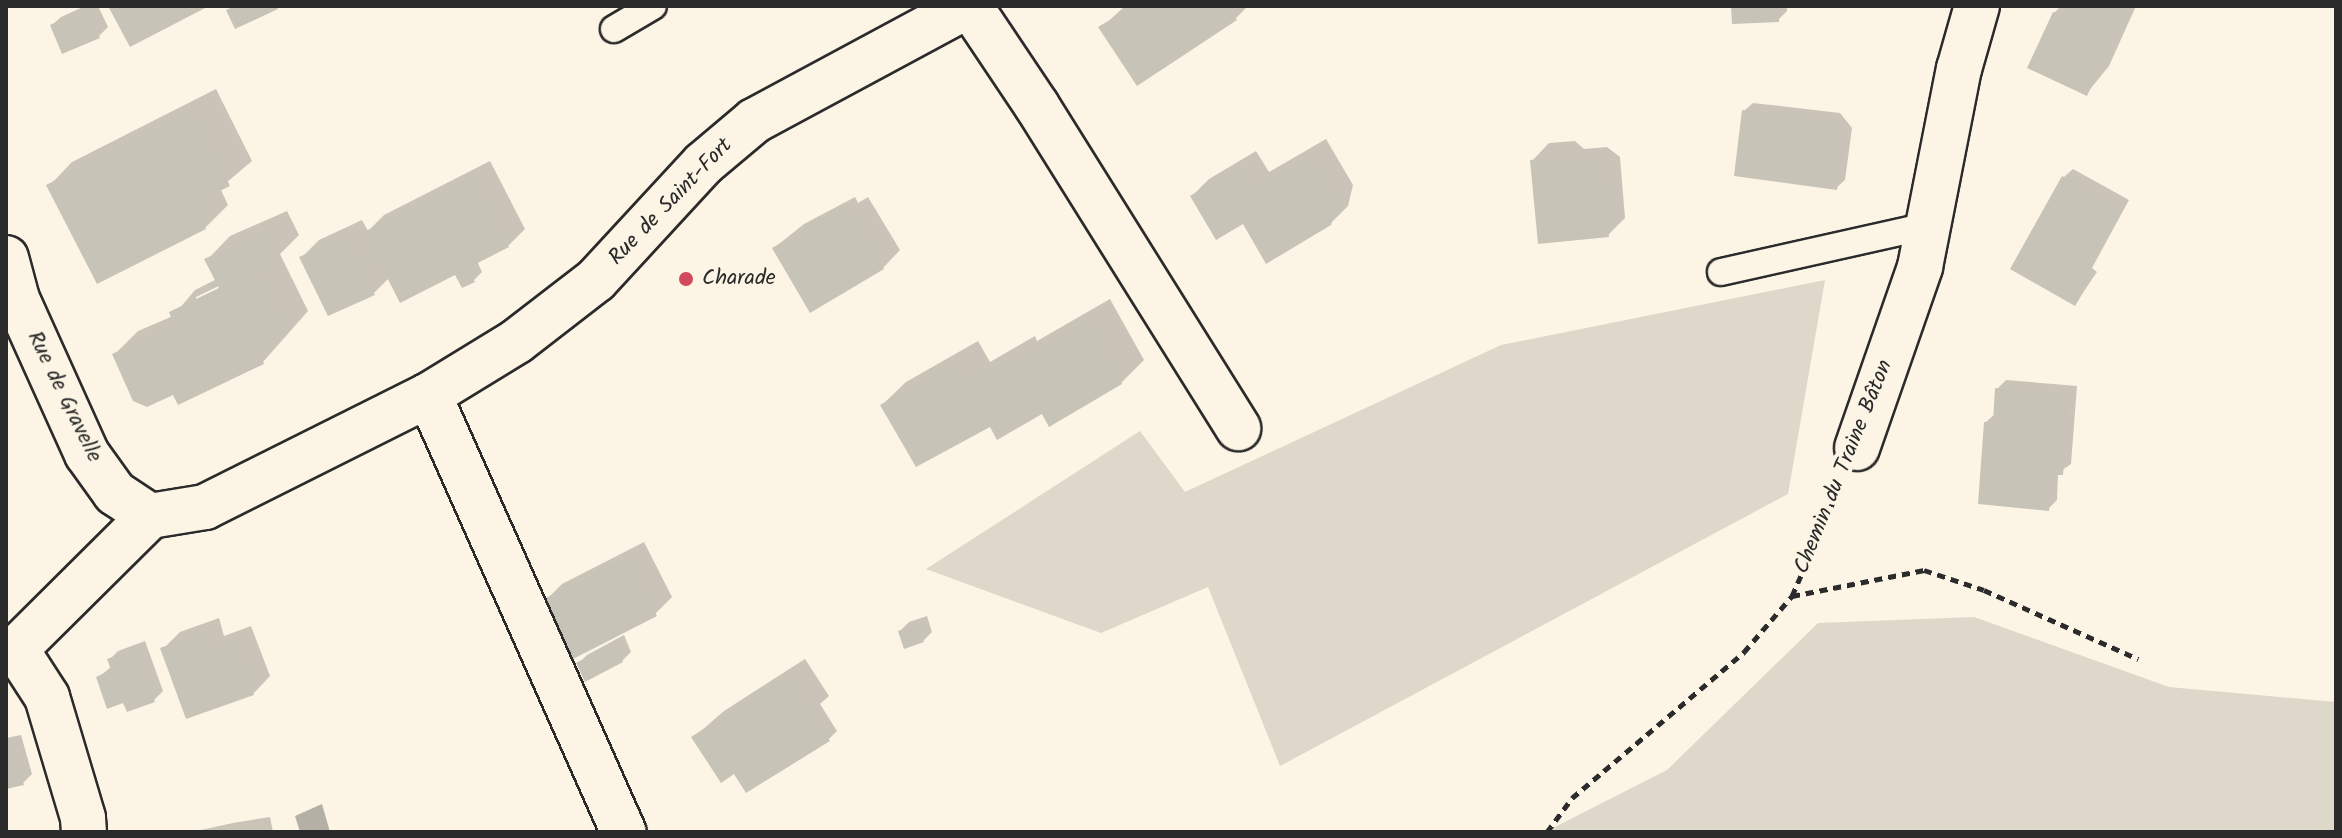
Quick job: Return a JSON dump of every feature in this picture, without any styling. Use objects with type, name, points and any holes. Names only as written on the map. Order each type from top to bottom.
[{"type":"street","name":"Rue de Saint-Fort","points":[[150,516],[205,507],[429,395],[517,341],[596,280],[703,164],[754,121],[969,6],[1037,106],[1238,428]]},
{"type":"street","name":"Chemin du Traine Bâton","points":[[1857,448],[1920,267],[1959,69],[1977,6]]},
{"type":"street","name":"Rue de Gravelle","points":[[10,286],[87,454],[115,493],[150,516]]},
{"type":"street","points":[[429,395],[624,832]]},
{"type":"street","points":[[84,832],[83,818],[47,697],[11,652],[150,516]]},
{"type":"lane","points":[[614,29],[653,6]]},
{"type":"lane","points":[[1721,272],[1927,226]]},
{"type":"path","name":"Chemin du Traine Bâton","points":[[1547,832],[1572,798],[1744,652],[1792,596],[1857,448]]},
{"type":"path","points":[[1792,596],[1924,570],[1984,590],[2138,659]]},
{"type":"shaded area","points":[[1825,280],[1788,494],[1280,766],[1208,587],[1101,633],[926,569],[1140,431],[1185,492],[1501,345]]},
{"type":"shaded area","points":[[1974,617],[2169,687],[2336,702],[2336,832],[1545,832],[1667,770],[1818,623]]},
{"type":"shaded area","points":[[322,804],[330,832],[300,832],[295,816]]},
{"type":"building","points":[[108,6],[209,6],[130,47]]},
{"type":"building","points":[[235,6],[276,6],[278,9],[235,29],[226,10]]},
{"type":"building","points":[[1133,6],[1227,6],[1237,20],[1137,86],[1098,27]]},
{"type":"building","points":[[1731,6],[1779,6],[1779,22],[1732,24]]},
{"type":"building","points":[[2064,6],[2122,6],[2120,11],[2125,13],[2087,96],[2027,68],[2053,12],[2060,15]]},
{"type":"building","points":[[87,8],[100,38],[62,54],[50,25]]},
{"type":"building","points":[[1742,110],[1831,121],[1844,138],[1837,190],[1734,176]]},
{"type":"building","points":[[193,111],[230,186],[194,204],[206,229],[97,284],[46,185]]},
{"type":"building","points":[[1309,155],[1337,203],[1331,225],[1266,264],[1243,224],[1216,240],[1190,196],[1239,167],[1251,188]]},
{"type":"building","points":[[1557,157],[1567,166],[1589,163],[1603,174],[1609,237],[1538,244],[1530,160]]},
{"type":"building","points":[[473,176],[509,247],[468,268],[475,282],[462,288],[455,275],[400,303],[364,232]]},
{"type":"building","points":[[2062,176],[2122,210],[2084,277],[2090,281],[2075,306],[2010,269]]},
{"type":"building","points":[[846,204],[884,269],[810,313],[772,248]]},
{"type":"building","points":[[264,233],[277,259],[254,271],[286,336],[258,349],[264,364],[178,405],[173,395],[147,407],[133,401],[112,354],[174,326],[169,312],[219,288],[204,259]]},
{"type":"building","points":[[345,236],[375,295],[328,316],[299,257]]},
{"type":"building","points":[[1087,321],[1122,384],[1049,427],[1042,414],[997,440],[990,427],[916,467],[880,405],[954,363],[966,383],[1011,358],[1013,363]]},
{"type":"building","points":[[1995,388],[2069,395],[2063,475],[2051,475],[2049,511],[1978,504],[1984,422],[1993,422]]},
{"type":"building","points":[[626,558],[657,616],[573,659],[542,600]]},
{"type":"building","points":[[918,624],[924,642],[904,649],[898,631]]},
{"type":"building","points":[[202,633],[207,651],[234,642],[254,695],[186,719],[160,648]]},
{"type":"building","points":[[615,643],[623,662],[585,682],[576,663]]},
{"type":"building","points":[[137,648],[155,702],[127,712],[123,703],[107,709],[96,677],[111,670],[107,659]]},
{"type":"building","points":[[787,675],[830,741],[746,793],[734,774],[721,783],[691,737]]},
{"type":"building","points":[[12,743],[24,785],[6,789],[6,744]]},
{"type":"place","name":"Charade","points":[[686,279]]}]
